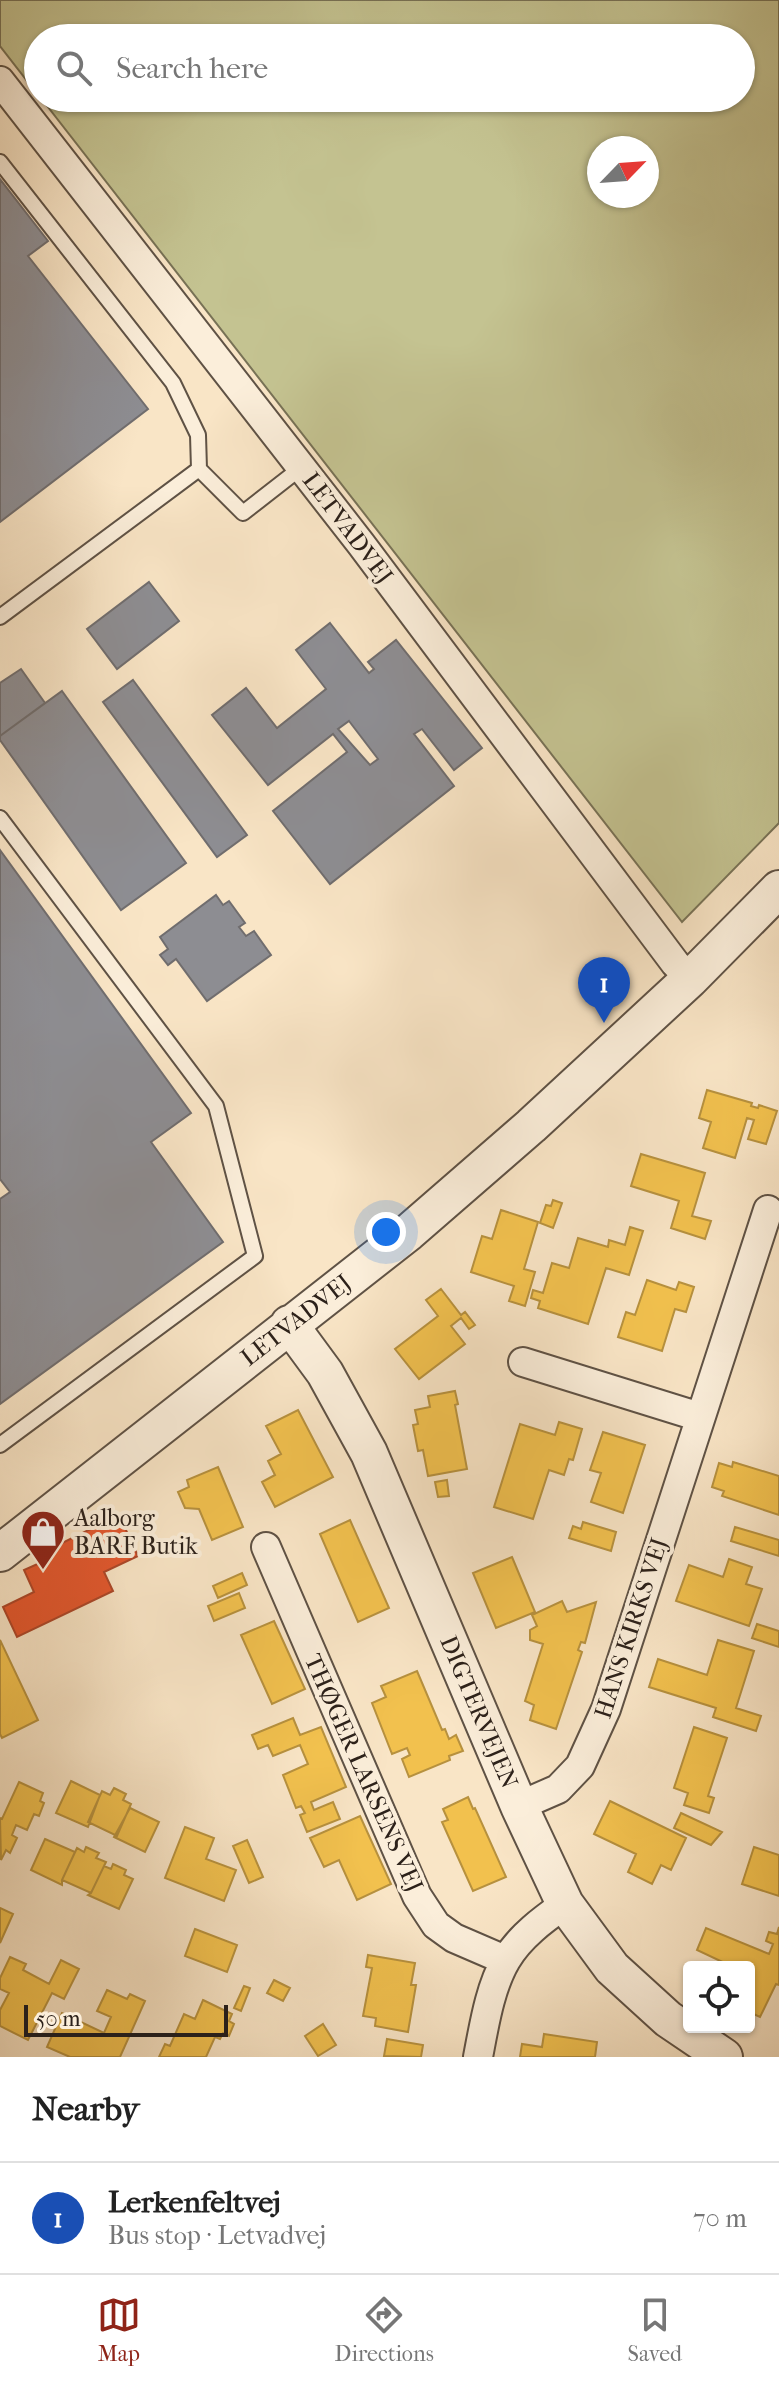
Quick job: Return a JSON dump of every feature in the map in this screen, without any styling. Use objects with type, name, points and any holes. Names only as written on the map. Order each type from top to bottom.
[{"type":"street","name":"LETVADVEJ","points":[[0,81],[24,112]]},
{"type":"street","name":"LETVADVEJ","points":[[24,112],[302,467],[690,979]]},
{"type":"street","name":"LETVADVEJ","points":[[0,1553],[442,1203],[531,1126],[690,979],[779,889]]},
{"type":"street","name":"HANS KIRKS VEJ","points":[[519,1806],[558,1789],[580,1766],[600,1724],[768,1210]]},
{"type":"street","name":"DIGTERVEJEN","points":[[289,1324],[325,1373],[369,1453],[519,1806],[565,1904],[612,1968],[668,2019],[724,2057]]},
{"type":"street","points":[[523,1362],[700,1417]]},
{"type":"street","name":"THØGER LARSENS VEJ","points":[[266,1547],[417,1896],[436,1925],[445,1932],[505,1960]]},
{"type":"street","points":[[478,2057],[486,2014],[505,1960],[528,1932],[565,1904]]},
{"type":"lane","points":[[0,162],[173,383],[198,435],[199,469],[243,513],[302,467]]},
{"type":"lane","points":[[0,617],[199,469]]},
{"type":"lane","points":[[0,818],[216,1106],[255,1256],[0,1445]]},
{"type":"shaded area","points":[[0,0],[779,0],[779,823],[682,922],[52,112],[755,112],[755,24],[24,24],[24,77],[0,46]]},
{"type":"building: Homes","points":[[707,1090],[752,1103],[751,1106],[758,1108],[759,1105],[777,1111],[766,1144],[748,1139],[754,1120],[747,1118],[735,1158],[703,1148],[711,1122],[699,1118]]},
{"type":"building: Homes","points":[[641,1154],[705,1173],[692,1216],[711,1221],[705,1239],[671,1228],[679,1201],[631,1186]]},
{"type":"building: Homes","points":[[553,1200],[562,1203],[553,1228],[540,1223],[546,1205],[551,1206]]},
{"type":"building: Homes","points":[[501,1210],[538,1222],[524,1269],[535,1272],[525,1306],[509,1301],[514,1286],[471,1272],[482,1236],[492,1239]]},
{"type":"building: Homes","points":[[630,1227],[643,1231],[629,1275],[606,1268],[588,1324],[538,1308],[540,1301],[531,1298],[533,1290],[543,1293],[552,1263],[569,1268],[578,1238],[608,1247],[609,1240],[625,1245]]},
{"type":"building: Homes","points":[[647,1280],[676,1290],[679,1282],[694,1287],[686,1312],[675,1309],[662,1351],[618,1337],[626,1312],[635,1315]]},
{"type":"building: Homes","points":[[441,1289],[461,1315],[465,1312],[475,1325],[469,1329],[461,1318],[451,1326],[465,1344],[419,1379],[395,1349],[438,1316],[426,1300]]},
{"type":"building: Homes","points":[[455,1391],[467,1469],[428,1476],[423,1450],[418,1451],[413,1425],[418,1424],[415,1410],[430,1407],[428,1396]]},
{"type":"building: Homes","points":[[298,1410],[333,1477],[275,1507],[262,1482],[275,1475],[268,1461],[281,1454],[266,1426]]},
{"type":"building: Homes","points":[[559,1422],[582,1429],[573,1460],[569,1459],[564,1475],[549,1470],[533,1519],[494,1507],[520,1424],[555,1435]]},
{"type":"building: Homes","points":[[603,1432],[645,1445],[623,1513],[591,1502],[601,1473],[590,1470]]},
{"type":"building: Homes","points":[[733,1462],[779,1476],[779,1515],[722,1496],[724,1491],[712,1487],[719,1463],[732,1467]]},
{"type":"building: Homes","points":[[218,1467],[243,1527],[212,1540],[199,1509],[185,1508],[178,1492],[189,1487],[187,1480]]},
{"type":"building: Homes","points":[[447,1480],[449,1496],[438,1497],[435,1482]]},
{"type":"building: Homes","points":[[350,1520],[389,1608],[358,1622],[320,1534]]},
{"type":"building: Homes","points":[[583,1522],[616,1532],[611,1551],[569,1538],[573,1526],[581,1529]]},
{"type":"building: Homes","points":[[735,1527],[779,1540],[779,1556],[731,1541]]},
{"type":"building: Homes","points":[[512,1557],[535,1612],[496,1628],[473,1573]]},
{"type":"building: Homes","points":[[729,1559],[752,1567],[746,1584],[762,1589],[749,1626],[676,1601],[689,1565],[723,1577]]},
{"type":"building: Homes","points":[[242,1573],[247,1585],[218,1598],[213,1586]]},
{"type":"building: Homes","points":[[239,1593],[245,1608],[214,1621],[208,1606]]},
{"type":"building: Homes","points":[[562,1601],[567,1612],[596,1602],[585,1643],[581,1642],[578,1650],[582,1652],[556,1729],[530,1720],[534,1705],[525,1701],[543,1644],[530,1640],[530,1630],[537,1626],[532,1615]]},
{"type":"building: Homes","points":[[274,1621],[305,1689],[272,1704],[241,1635]]},
{"type":"building: Homes","points":[[757,1624],[779,1631],[779,1647],[752,1638]]},
{"type":"building: Homes","points":[[0,1640],[38,1720],[2,1738],[0,1734]]},
{"type":"building: Homes","points":[[718,1640],[754,1651],[736,1708],[761,1716],[756,1731],[713,1717],[716,1708],[649,1687],[658,1659],[707,1675]]},
{"type":"building: Homes","points":[[417,1671],[442,1730],[445,1729],[449,1739],[456,1735],[463,1751],[449,1756],[450,1760],[409,1777],[402,1759],[410,1755],[407,1748],[392,1754],[372,1703],[386,1697],[381,1686]]},
{"type":"building: Homes","points":[[293,1718],[300,1735],[321,1727],[346,1787],[311,1802],[314,1810],[333,1802],[340,1819],[307,1832],[300,1815],[305,1813],[301,1806],[296,1808],[283,1775],[308,1764],[300,1745],[273,1756],[268,1745],[258,1749],[252,1735]]},
{"type":"building: Homes","points":[[694,1727],[727,1738],[708,1796],[714,1798],[709,1813],[684,1805],[688,1793],[674,1788]]},
{"type":"building: Homes","points":[[71,1781],[100,1795],[88,1827],[56,1813]]},
{"type":"building: Homes","points":[[19,1782],[43,1793],[40,1801],[44,1803],[39,1816],[34,1814],[27,1830],[16,1825],[12,1835],[17,1838],[10,1853],[6,1850],[1,1860],[0,1818]]},
{"type":"building: Homes","points":[[114,1788],[126,1794],[123,1800],[131,1804],[117,1836],[88,1822],[102,1791],[110,1795]]},
{"type":"building: Homes","points":[[468,1797],[506,1877],[473,1891],[442,1822],[448,1820],[443,1809]]},
{"type":"building: Homes","points":[[610,1801],[686,1838],[671,1870],[661,1865],[652,1884],[628,1872],[636,1854],[594,1834]]},
{"type":"building: Homes","points":[[130,1808],[159,1822],[145,1852],[114,1837]]},
{"type":"building: Homes","points":[[681,1813],[722,1832],[711,1845],[674,1828]]},
{"type":"building: Homes","points":[[360,1816],[391,1884],[357,1900],[339,1860],[324,1867],[310,1838]]},
{"type":"building: Homes","points":[[185,1827],[214,1838],[206,1859],[236,1870],[224,1901],[165,1878]]},
{"type":"building: Homes","points":[[45,1839],[75,1852],[62,1885],[31,1870]]},
{"type":"building: Homes","points":[[247,1840],[263,1877],[249,1883],[233,1846]]},
{"type":"building: Homes","points":[[86,1847],[99,1853],[96,1858],[106,1862],[91,1893],[62,1880],[77,1848],[84,1852]]},
{"type":"building: Homes","points":[[754,1847],[779,1855],[779,1896],[742,1884]]},
{"type":"building: Homes","points":[[113,1864],[126,1870],[124,1875],[133,1879],[119,1909],[88,1895],[104,1866],[111,1869]]},
{"type":"building: Homes","points":[[0,1908],[13,1914],[0,1943]]},
{"type":"building: Homes","points":[[779,1927],[779,1985],[776,1984],[760,2017],[755,2015],[755,1961],[720,1961],[697,1950],[706,1928],[769,1954],[773,1944],[766,1941],[769,1932],[777,1934]]},
{"type":"building: Homes","points":[[195,1929],[237,1945],[227,1972],[185,1956]]},
{"type":"building: Homes","points":[[368,1955],[415,1963],[411,1985],[416,1985],[408,2032],[375,2026],[376,2018],[363,2016],[372,1968],[366,1967]]},
{"type":"building: Homes","points":[[10,1957],[26,1964],[23,1970],[49,1984],[61,1960],[79,1969],[64,1999],[52,1993],[28,2040],[0,2026],[0,2010],[9,1993],[0,1989],[0,1978]]},
{"type":"building: Homes","points":[[274,1980],[290,1988],[283,2001],[267,1993]]},
{"type":"building: Homes","points":[[244,1986],[250,1988],[241,2011],[234,2008]]},
{"type":"building: Homes","points":[[107,1990],[127,1999],[130,1994],[145,2001],[120,2057],[70,2057],[47,2047],[62,2013],[104,2033],[111,2017],[97,2011]]},
{"type":"building: Homes","points":[[203,2000],[232,2014],[229,2021],[234,2024],[229,2036],[223,2033],[220,2039],[215,2037],[206,2057],[159,2057],[165,2044],[170,2046],[184,2014],[195,2019]]},
{"type":"building: Homes","points":[[323,2024],[336,2045],[318,2056],[305,2036]]},
{"type":"building: Homes","points":[[544,2034],[597,2042],[595,2057],[520,2057],[522,2044],[542,2047]]},
{"type":"building: Homes","points":[[387,2039],[423,2045],[421,2057],[384,2056]]},
{"type":"building: Shops","points":[[119,1515],[138,1556],[104,1572],[113,1591],[17,1637],[3,1607],[34,1592],[24,1570],[51,1558],[49,1554],[56,1551],[54,1547]]},
{"type":"building: Industry","points":[[0,179],[48,241],[28,256],[148,409],[0,522]]},
{"type":"building: Industry","points":[[149,582],[179,621],[117,669],[87,629]]},
{"type":"building: Industry","points":[[330,623],[369,673],[374,669],[368,662],[396,640],[482,748],[454,770],[422,729],[414,734],[454,786],[330,884],[273,811],[347,752],[333,734],[268,785],[212,715],[246,688],[277,728],[326,689],[296,650]],"holes":[[[349,721],[378,759],[370,765],[338,729]]]},
{"type":"building: Industry","points":[[21,669],[45,703],[0,736],[0,683]]},
{"type":"building: Industry","points":[[133,680],[247,835],[217,857],[103,702]]},
{"type":"building: Industry","points":[[62,691],[186,863],[121,910],[0,740],[0,736]]},
{"type":"building: Industry","points":[[0,850],[191,1113],[151,1142],[223,1242],[0,1404],[0,1199],[10,1192],[0,1179]]},
{"type":"building: Industry","points":[[216,895],[223,905],[229,901],[245,923],[239,927],[246,936],[254,931],[271,955],[207,1001],[176,959],[168,965],[160,955],[168,949],[160,937]]},
{"type":"place","name":"Lerkenfeltvej","points":[[604,1023]]},
{"type":"place","name":"Aalborg BARF Butik","points":[[43,1571]]}]
